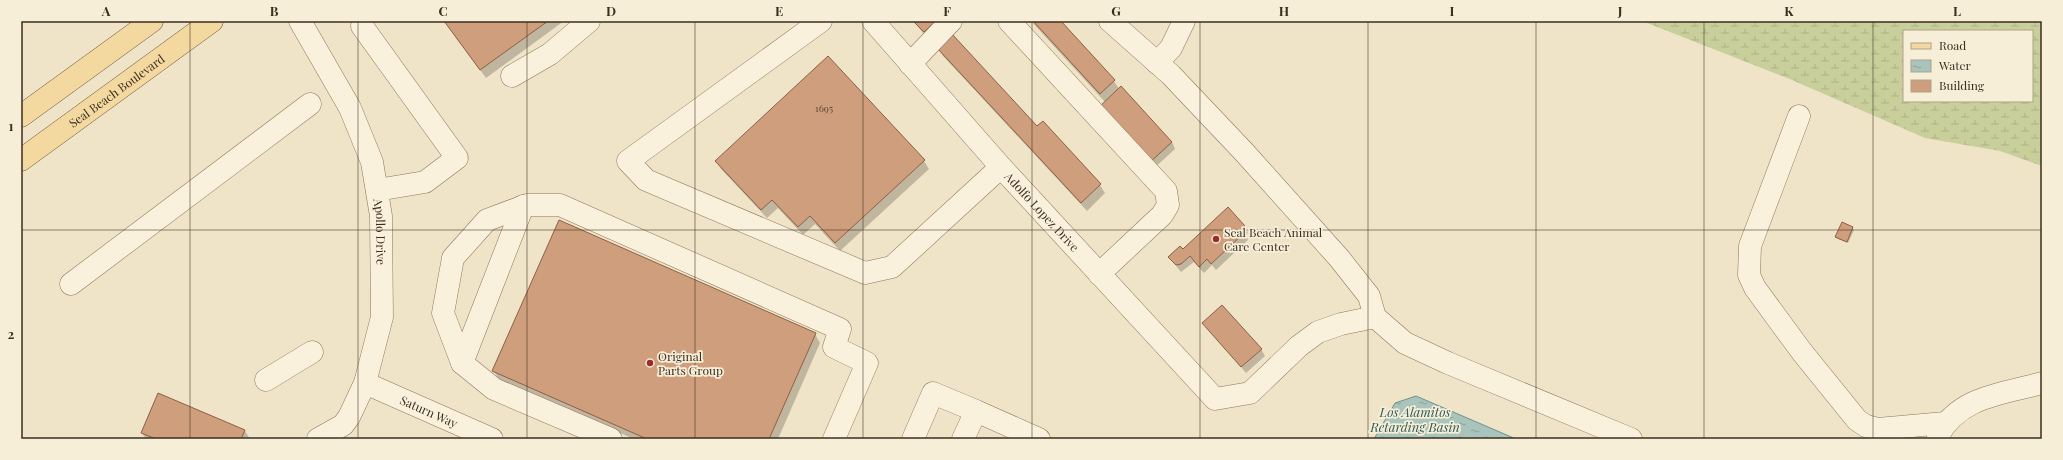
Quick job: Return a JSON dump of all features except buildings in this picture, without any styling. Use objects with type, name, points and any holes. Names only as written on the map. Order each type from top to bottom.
[{"type":"main road","points":[[21,116],[152,21]]},
{"type":"main road","name":"Seal Beach Boulevard","points":[[21,160],[212,21]]},
{"type":"lane","name":"Apollo Drive","points":[[300,21],[350,108],[372,162],[381,216],[382,317],[365,383],[349,417],[343,425],[318,439]]},
{"type":"lane","points":[[512,76],[550,54],[589,21]]},
{"type":"lane","points":[[821,21],[628,161],[646,180],[865,273],[892,267],[1000,167]]},
{"type":"lane","name":"Adolfo Lopez Drive","points":[[873,21],[1000,167],[1215,399],[1250,393],[1299,346],[1318,332],[1341,324],[1374,317]]},
{"type":"lane","points":[[910,64],[951,21]]},
{"type":"lane","points":[[1009,21],[1166,192],[1168,205],[1159,219],[1099,274]]},
{"type":"lane","points":[[1110,21],[1157,62],[1244,152],[1339,258],[1369,296],[1374,317],[1405,343],[1441,360],[1631,439]]},
{"type":"lane","points":[[1157,62],[1172,48],[1184,21]]},
{"type":"lane","points":[[362,26],[457,158],[425,182],[377,190]]},
{"type":"lane","points":[[71,284],[310,104]]},
{"type":"lane","points":[[1799,116],[1750,246],[1749,275],[1755,288],[1802,352],[1857,420],[1866,426],[1878,429],[1941,431],[1961,408],[1973,402],[2042,384]]},
{"type":"lane","points":[[611,439],[494,389],[462,363],[443,313],[453,258],[487,220],[523,206],[560,205],[840,329],[834,347],[867,363],[834,439]]},
{"type":"lane","points":[[462,363],[523,206]]},
{"type":"lane","points":[[266,380],[312,352]]},
{"type":"lane","name":"Saturn Way","points":[[365,383],[492,439]]},
{"type":"lane","points":[[913,439],[933,393],[1039,439]]},
{"type":"lane","points":[[963,439],[976,411]]},
{"type":"green space","points":[[1642,21],[2042,21],[2042,166],[2000,151],[1925,138],[1792,80]]},
{"type":"water","name":"Los Alamitos Retarding Basin","points":[[1416,396],[1516,439],[1374,439],[1395,403]]},
{"type":"place","name":"Seal Beach Animal Care Center","points":[[1216,239]]},
{"type":"place","name":"Original Parts Group","points":[[650,363]]}]
